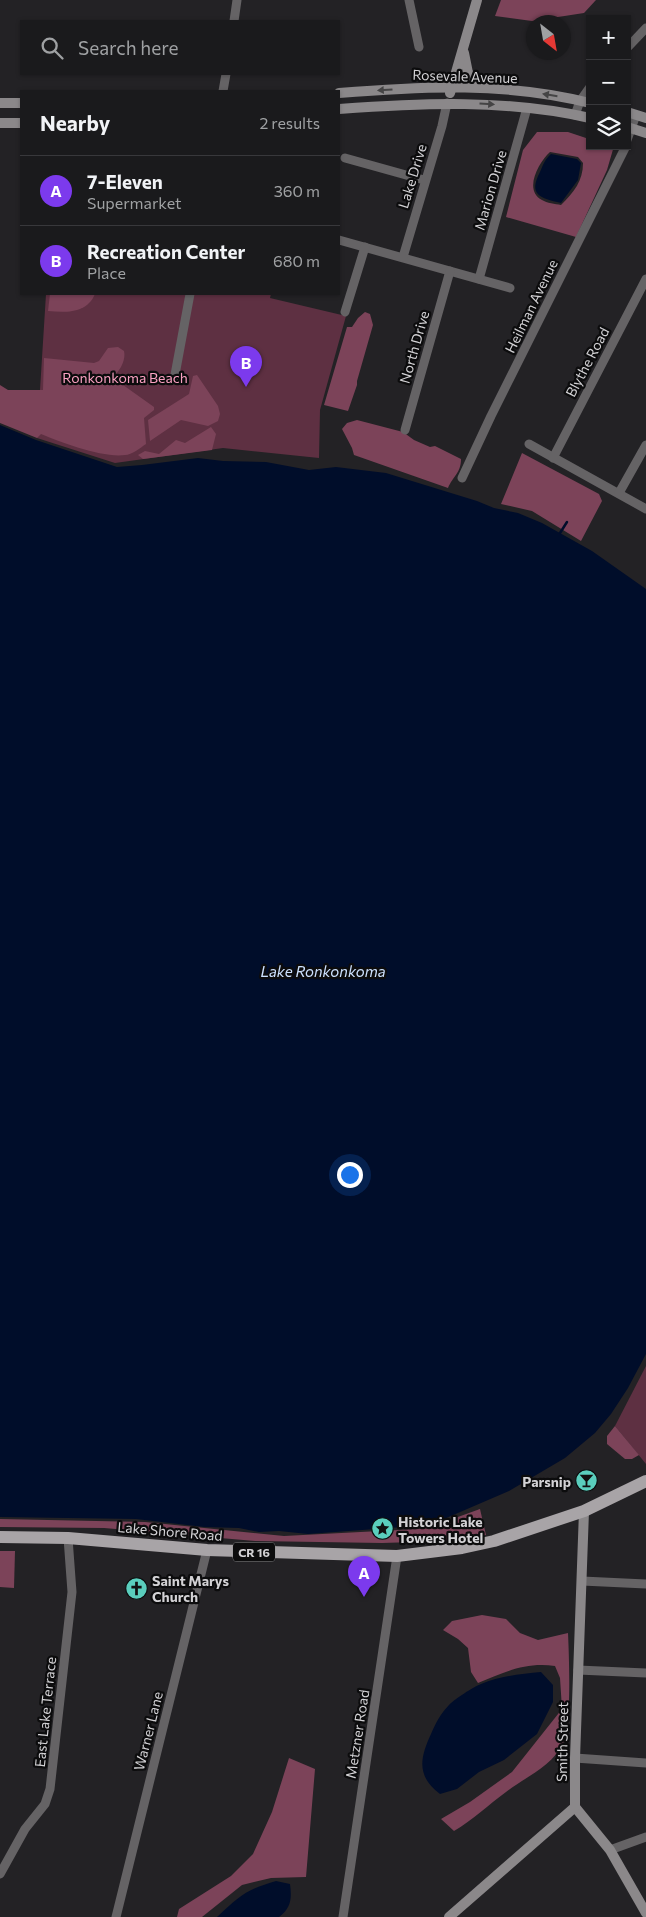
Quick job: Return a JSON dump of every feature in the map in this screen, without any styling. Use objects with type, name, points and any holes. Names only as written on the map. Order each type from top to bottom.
[{"type":"main road","points":[[447,103],[477,0]]},
{"type":"main road","points":[[463,48],[468,73],[485,88]]},
{"type":"main road","name":"Rosevale Avenue","points":[[340,93],[452,87],[485,88],[533,93],[585,102]]},
{"type":"main road","points":[[0,103],[20,103]]},
{"type":"main road","name":"Rosevale Avenue","points":[[340,108],[447,103],[527,108],[586,117]]},
{"type":"main road","points":[[631,113],[646,118]]},
{"type":"main road","points":[[0,123],[20,123]]},
{"type":"main road","points":[[631,128],[646,133]]},
{"type":"main road","name":"CR 16","points":[[397,1556],[462,1548],[494,1541],[584,1511],[626,1492],[646,1480]]},
{"type":"main road","name":"Smith Street","points":[[575,1807],[584,1511]]},
{"type":"main road","name":"Lake Shore Road","points":[[0,1537],[68,1538],[207,1550],[397,1556]]},
{"type":"main road","points":[[455,1915],[575,1807],[610,1850],[646,1912]]},
{"type":"street","points":[[234,20],[237,0]]},
{"type":"street","points":[[409,0],[419,47]]},
{"type":"street","points":[[631,44],[646,28]]},
{"type":"street","points":[[223,90],[226,75]]},
{"type":"street","points":[[575,115],[585,102]]},
{"type":"street","name":"Lake Drive","points":[[403,258],[447,103]]},
{"type":"street","name":"Marion Drive","points":[[480,279],[527,108]]},
{"type":"street","name":"Heilman Avenue","points":[[462,478],[624,150]]},
{"type":"street","points":[[345,158],[424,180]]},
{"type":"street","points":[[340,240],[510,288]]},
{"type":"street","points":[[345,312],[365,247]]},
{"type":"street","name":"North Drive","points":[[405,430],[450,271]]},
{"type":"street","name":"Blythe Road","points":[[553,458],[646,279]]},
{"type":"street","points":[[174,380],[190,295]]},
{"type":"street","points":[[529,444],[646,509]]},
{"type":"street","points":[[620,493],[646,445]]},
{"type":"street","name":"East Lake Terrace","points":[[0,1874],[24,1829],[45,1804],[50,1789],[72,1592],[68,1538]]},
{"type":"street","name":"Warner Lane","points":[[116,1917],[207,1550]]},
{"type":"street","name":"Metzner Road","points":[[343,1917],[397,1556]]},
{"type":"street","points":[[582,1581],[646,1584]]},
{"type":"street","points":[[578,1670],[646,1673]]},
{"type":"street","points":[[575,1758],[646,1763]]},
{"type":"street","points":[[610,1850],[646,1837]]},
{"type":"green space","name":"Ronkonkoma Beach","points":[[46,295],[271,295],[270,298],[346,316],[320,410],[319,458],[223,448],[115,463],[37,438]]},
{"type":"green space","points":[[646,1366],[646,1464],[615,1426]]},
{"type":"shaded area","points":[[501,0],[596,0],[584,13],[571,15],[526,15],[526,20],[495,16]]},
{"type":"shaded area","points":[[537,132],[568,132],[586,138],[586,150],[613,150],[607,170],[576,237],[506,217],[523,150]],"holes":[[[550,152],[578,157],[583,163],[583,169],[574,191],[561,205],[546,202],[536,195],[533,183],[535,176],[541,162]]]},
{"type":"shaded area","points":[[50,295],[94,295],[87,305],[82,308],[69,312],[48,311]]},
{"type":"shaded area","points":[[365,312],[370,314],[373,325],[348,411],[324,405],[347,327],[352,327]]},
{"type":"shaded area","points":[[118,347],[124,351],[124,361],[115,375],[116,380],[154,407],[154,410],[144,418],[146,444],[136,451],[128,455],[94,452],[41,434],[37,438],[0,423],[0,385],[8,390],[43,390],[44,358],[94,363],[99,361],[108,348]]},
{"type":"shaded area","points":[[197,375],[218,406],[220,414],[218,421],[208,426],[181,420],[150,441],[148,420],[189,394],[193,376]]},
{"type":"shaded area","points":[[357,420],[403,432],[414,440],[430,447],[435,446],[461,459],[458,471],[448,488],[354,455],[342,429],[347,423]]},
{"type":"shaded area","points":[[211,427],[216,434],[212,450],[143,459],[138,455],[145,451],[159,454],[176,440],[185,443]]},
{"type":"shaded area","points":[[522,453],[599,494],[602,501],[581,541],[532,511],[501,504]]},
{"type":"shaded area","points":[[615,1426],[639,1455],[632,1459],[625,1459],[607,1444],[607,1436]]},
{"type":"shaded area","points":[[480,1509],[486,1535],[448,1541],[382,1543],[255,1541],[104,1528],[0,1527],[0,1519],[145,1522],[284,1536],[418,1529],[433,1526]]},
{"type":"shaded area","points":[[0,1551],[15,1551],[14,1588],[0,1587]]},
{"type":"shaded area","points":[[482,1615],[506,1619],[520,1633],[538,1640],[568,1633],[568,1721],[563,1743],[552,1759],[454,1831],[441,1819],[470,1802],[512,1772],[562,1709],[560,1678],[555,1666],[534,1665],[506,1672],[478,1683],[471,1672],[468,1648],[443,1630],[452,1621]]},
{"type":"shaded area","points":[[289,1758],[315,1769],[306,1877],[271,1878],[242,1885],[202,1917],[177,1917],[179,1909],[231,1876],[253,1854],[272,1812]]},
{"type":"water","points":[[551,154],[577,159],[581,163],[578,180],[561,203],[542,197],[536,191],[535,186],[544,162]]},
{"type":"water","name":"Lake Ronkonkoma","points":[[0,425],[36,440],[117,467],[198,458],[223,461],[266,462],[309,470],[336,467],[386,473],[494,508],[518,513],[542,523],[592,551],[646,589],[646,1354],[628,1388],[611,1414],[595,1433],[565,1458],[509,1491],[430,1525],[308,1534],[279,1531],[259,1532],[239,1528],[204,1527],[136,1519],[0,1517]]},
{"type":"water","points":[[541,1672],[553,1685],[553,1702],[537,1734],[504,1760],[479,1772],[457,1789],[440,1794],[432,1787],[427,1780],[422,1766],[424,1751],[434,1726],[449,1705],[469,1690],[488,1681]]},
{"type":"water","points":[[276,1881],[290,1884],[291,1889],[291,1899],[288,1907],[279,1917],[217,1917],[243,1894]]},
{"type":"waterway","points":[[560,533],[567,522]]},
{"type":"place","name":"Recreation Center","points":[[246,387]]},
{"type":"place","name":"Parsnip","points":[[587,1481]]},
{"type":"place","name":"Historic Lake Towers Hotel","points":[[382,1529]]},
{"type":"place","name":"Saint Marys Church","points":[[136,1588]]},
{"type":"place","name":"7-Eleven","points":[[364,1597]]}]
